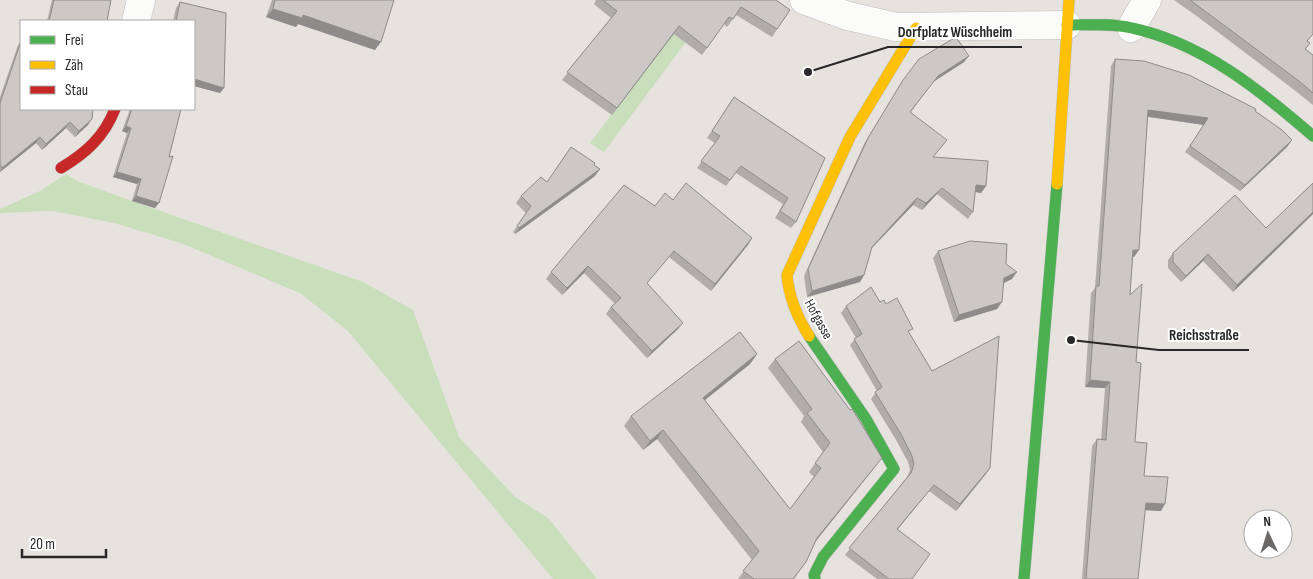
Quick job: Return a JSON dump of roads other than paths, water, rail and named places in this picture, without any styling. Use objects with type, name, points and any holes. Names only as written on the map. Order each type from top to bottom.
[{"type":"street","points":[[136,20],[141,0]]},
{"type":"street","points":[[804,0],[873,23],[916,28],[1068,13],[1131,28],[1200,54],[1228,68],[1251,84],[1313,136]]},
{"type":"street","points":[[1131,28],[1147,0]]},
{"type":"street","points":[[1024,579],[1058,168],[1068,13]]},
{"type":"street","name":"Hofgasse","points":[[815,579],[814,575],[823,557],[894,469],[880,440],[828,365],[796,313],[786,283],[786,275],[850,137],[916,28]]},
{"type":"street","points":[[61,168],[96,144],[110,123],[115,110]]},
{"type":"place","name":"Dorfplatz Wüschheim","points":[[808,72]]},
{"type":"place","name":"Reichsstraße","points":[[1071,340]]}]
